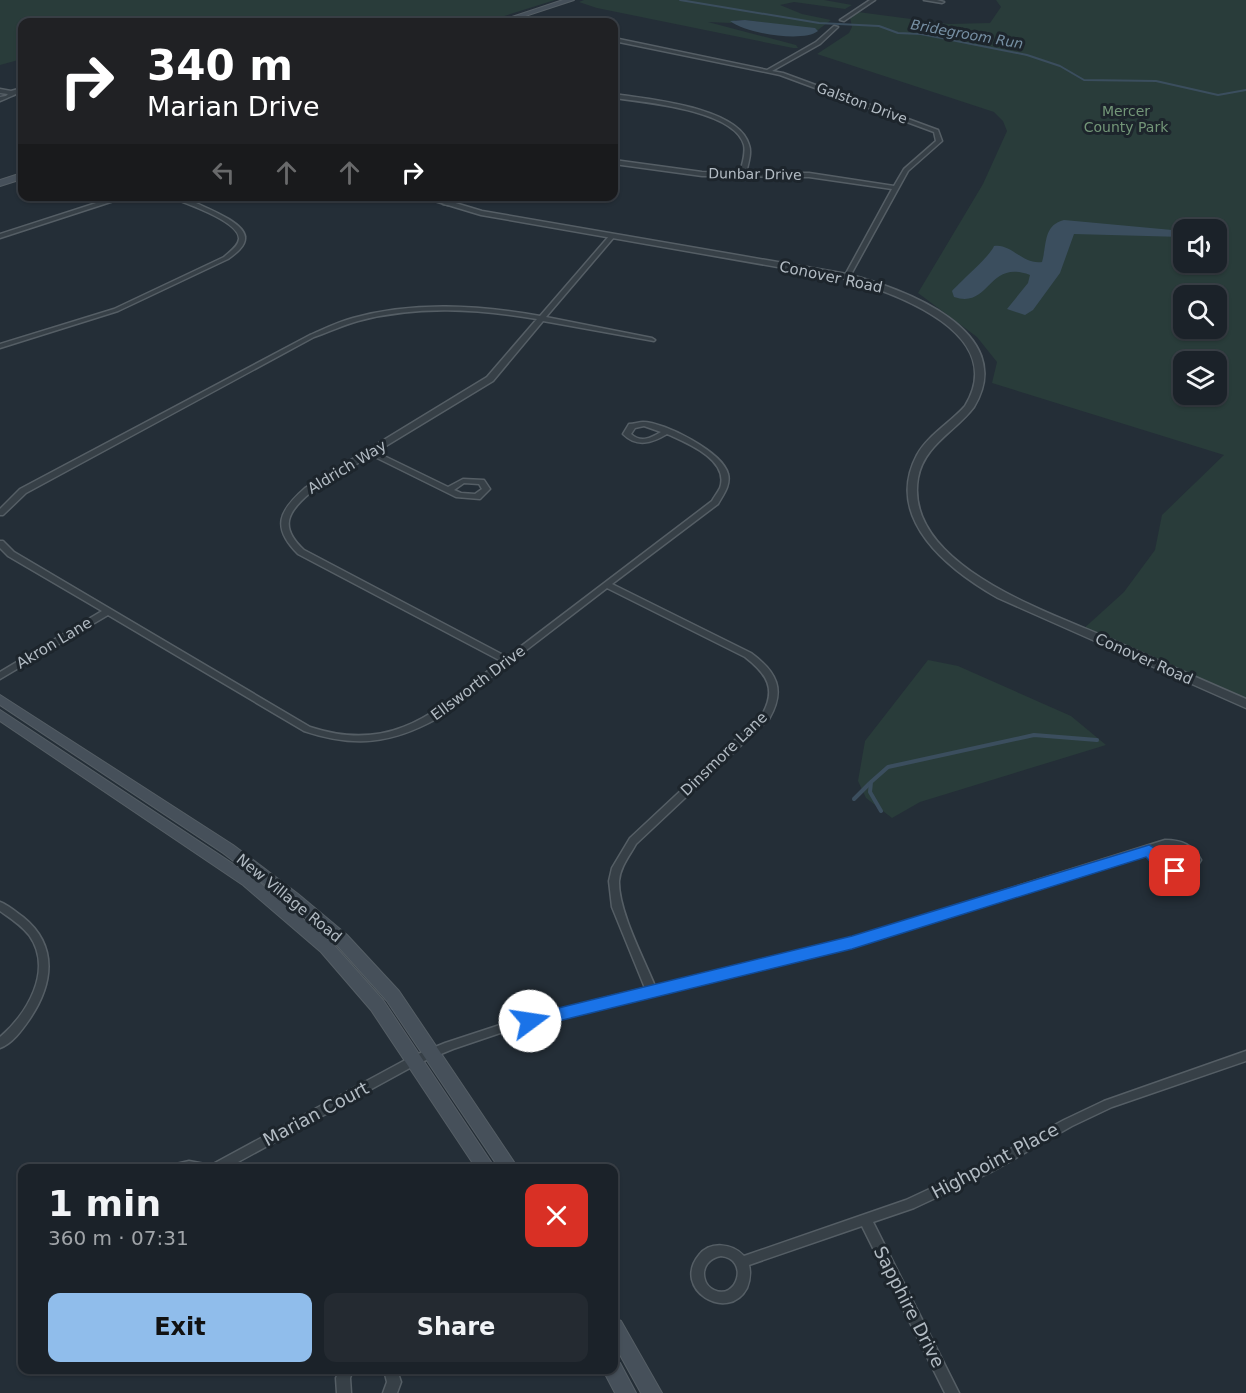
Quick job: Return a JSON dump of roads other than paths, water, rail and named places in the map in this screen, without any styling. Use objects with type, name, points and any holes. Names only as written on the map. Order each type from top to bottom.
[{"type":"main road","points":[[514,18],[570,0]]},
{"type":"main road","points":[[0,183],[18,177]]},
{"type":"main road","name":"New Village Road","points":[[0,699],[199,829],[293,898],[357,955],[393,996],[506,1164]]},
{"type":"main road","name":"New Village Road","points":[[0,715],[215,858],[279,907],[342,964],[377,1005],[416,1060],[483,1164]]},
{"type":"main road","points":[[618,1335],[652,1393]]},
{"type":"main road","points":[[615,1374],[627,1393]]},
{"type":"street","points":[[842,20],[873,0]]},
{"type":"street","points":[[926,0],[942,2]]},
{"type":"street","points":[[521,16],[527,18]]},
{"type":"street","points":[[768,71],[818,43],[836,27]]},
{"type":"street","name":"Galston Drive","points":[[618,41],[768,71],[936,131],[939,141],[913,161],[847,277]]},
{"type":"street","points":[[618,45],[622,42]]},
{"type":"street","points":[[0,91],[11,93],[18,91]]},
{"type":"street","points":[[0,99],[8,98],[11,93]]},
{"type":"street","points":[[618,97],[687,109],[727,123],[739,132],[746,143],[743,175]]},
{"type":"street","name":"Dunbar Drive","points":[[618,163],[683,172],[809,175],[896,188]]},
{"type":"street","points":[[0,236],[110,201]]},
{"type":"street","points":[[0,346],[127,306],[233,253],[243,238],[238,227],[186,201]]},
{"type":"street","name":"Conover Road","points":[[437,201],[612,236],[847,277],[882,286],[928,307],[960,332],[976,359],[980,375],[975,397],[962,416],[930,445],[920,460],[914,477],[914,502],[932,542],[966,575],[1002,597],[1246,704]]},
{"type":"street","points":[[446,204],[454,201]]},
{"type":"street","name":"Aldrich Way","points":[[508,661],[301,552],[288,539],[284,523],[286,514],[298,497],[483,385],[612,236]]},
{"type":"street","points":[[0,513],[23,490],[302,342],[343,323],[395,310],[434,306],[488,309],[652,340]]},
{"type":"street","name":"Ellsworth Drive","points":[[0,543],[11,554],[307,729],[336,738],[386,736],[421,725],[715,502],[725,487],[724,471],[713,456],[666,432]]},
{"type":"street","points":[[370,453],[448,490]]},
{"type":"street","name":"Dinsmore Lane","points":[[607,585],[748,655],[768,672],[775,690],[775,700],[766,717],[633,841],[620,862],[614,881],[617,907],[652,991]]},
{"type":"street","name":"Akron Lane","points":[[0,676],[108,611]]},
{"type":"street","name":"Marian Court","points":[[225,1164],[432,1052],[509,1026],[852,942],[1149,850]]},
{"type":"street","points":[[0,906],[33,934],[44,962],[39,994],[30,1012],[0,1044]]},
{"type":"street","name":"Highpoint Place","points":[[742,1262],[866,1221],[969,1177],[1108,1104],[1246,1056]]},
{"type":"street","name":"Sapphire Drive","points":[[866,1221],[952,1393]]},
{"type":"street","points":[[344,1393],[345,1374]]},
{"type":"street","points":[[390,1393],[394,1382],[392,1374]]},
{"type":"water","points":[[745,20],[815,28],[818,31],[800,36],[774,35],[760,33],[730,21]]},
{"type":"water","points":[[1064,220],[1173,230],[1173,237],[1074,234],[1060,273],[1033,310],[1025,315],[1007,309],[1028,283],[1030,275],[1016,272],[1005,273],[975,296],[966,299],[954,297],[952,291],[994,246],[1006,248],[1035,262],[1042,262],[1047,236],[1052,226]]},
{"type":"waterway","name":"Bridegroom Run","points":[[680,0],[819,23],[879,26],[898,33],[921,34],[1027,55],[1060,66],[1084,80],[1156,81],[1218,95],[1246,90]]},
{"type":"waterway","points":[[881,811],[870,792],[871,782],[888,767],[1034,735],[1097,740]]},
{"type":"waterway","points":[[854,799],[870,783]]},
{"type":"park label","name":"Mercer County Park","points":[[1126,120]]}]
